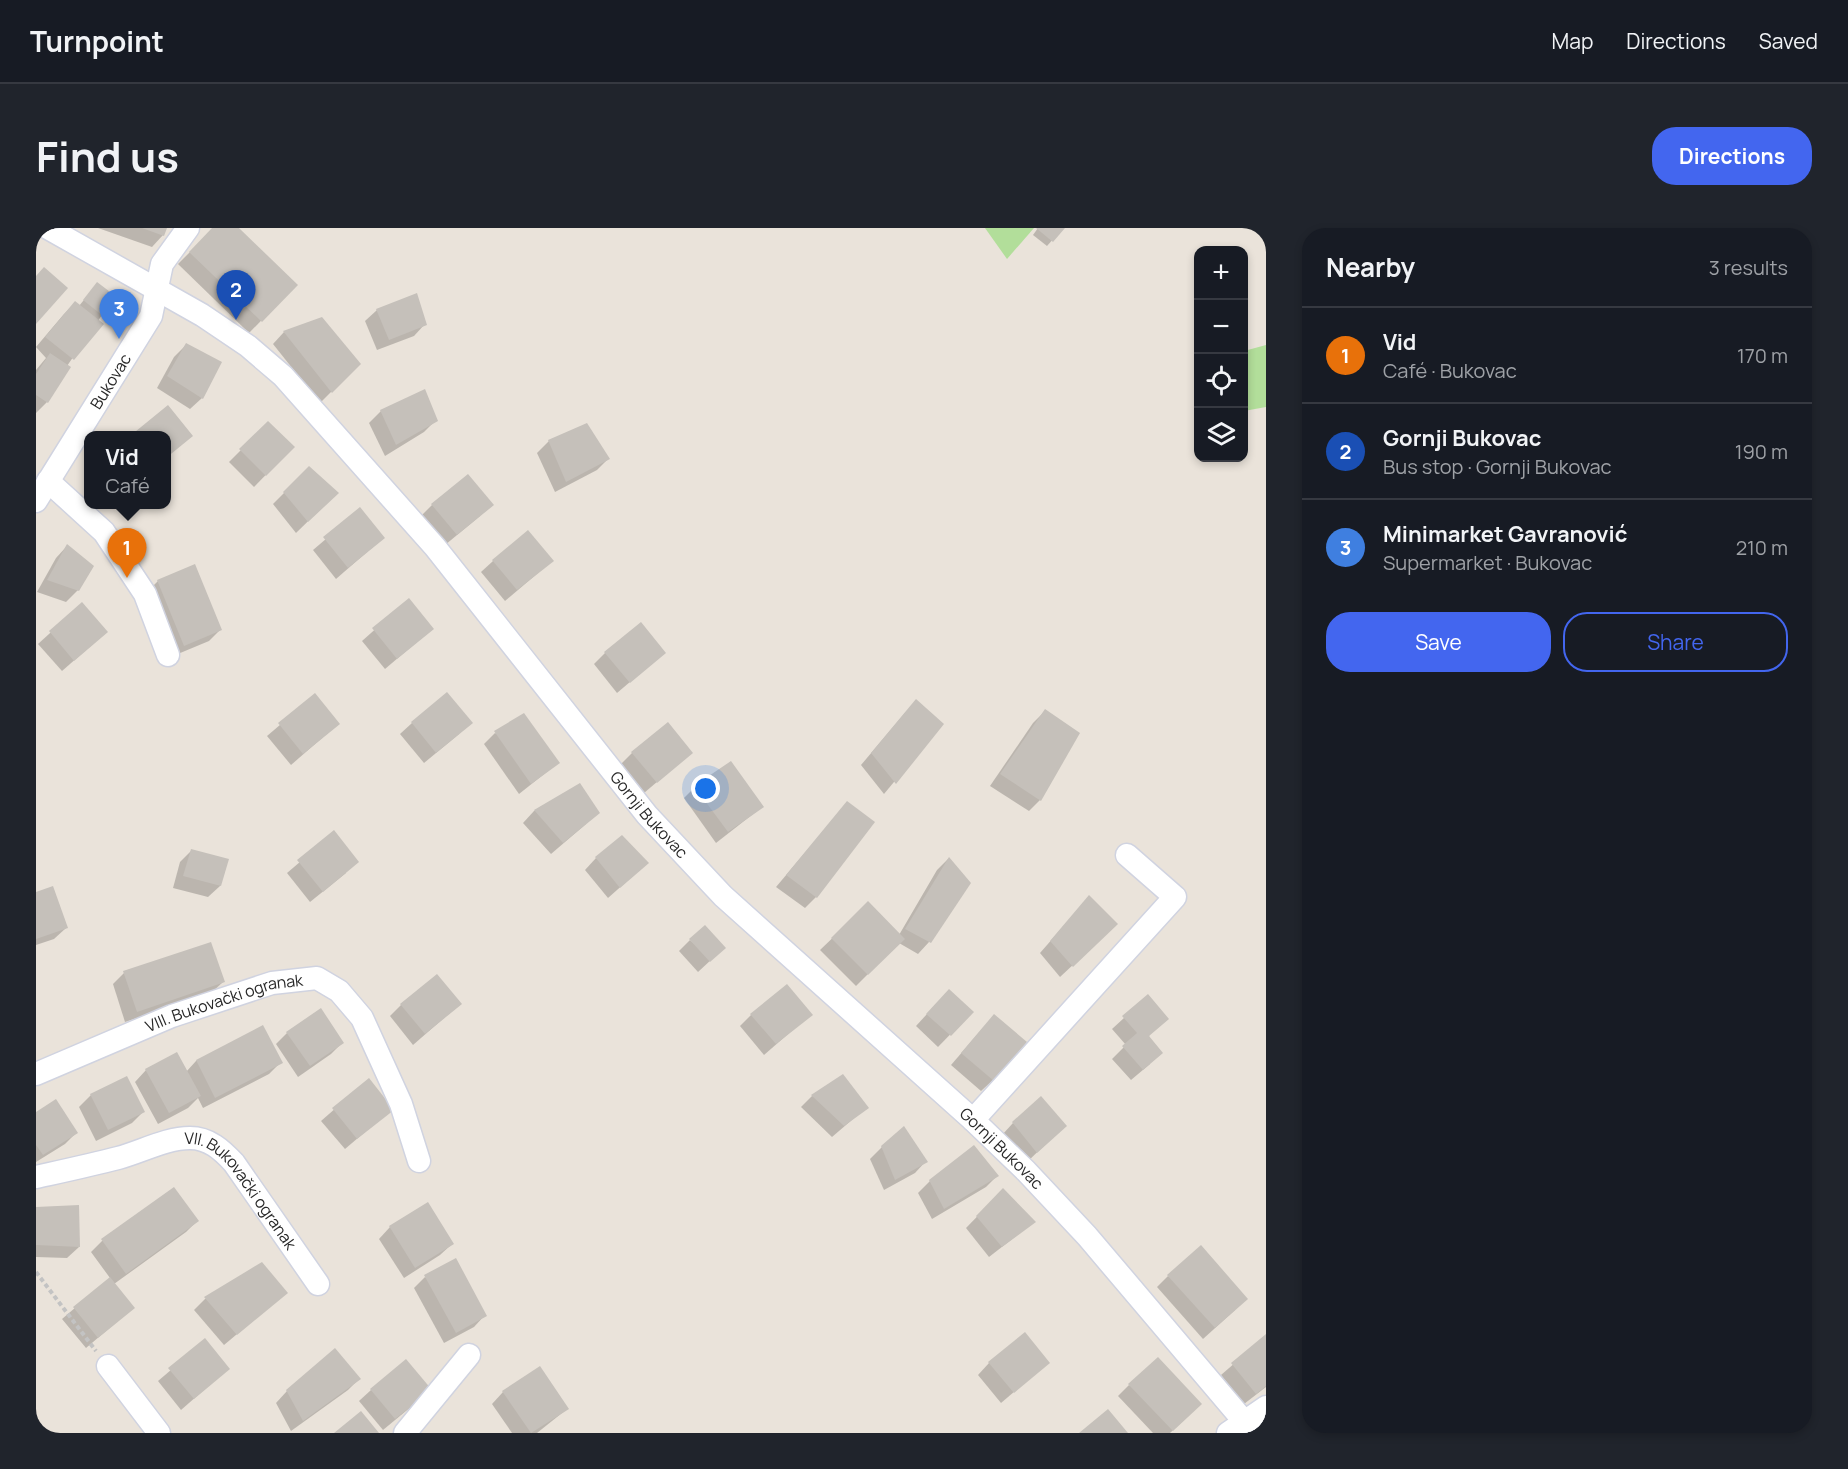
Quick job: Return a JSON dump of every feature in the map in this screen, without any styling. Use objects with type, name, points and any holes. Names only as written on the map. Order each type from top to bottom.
[{"type":"street","name":"Gornji Bukovac","points":[[48,228],[229,333],[283,376],[435,547],[647,815],[723,896],[973,1120],[1087,1236],[1242,1429],[1266,1407]]},
{"type":"street","name":"Bukovac","points":[[36,501],[151,316],[162,264],[188,228]]},
{"type":"street","points":[[48,481],[104,532],[145,594],[168,655]]},
{"type":"street","points":[[973,1120],[1174,897],[1127,855]]},
{"type":"street","name":"VIII. Bukovački ogranak","points":[[36,1074],[172,1016],[272,983],[317,978],[339,991],[362,1018],[401,1104],[419,1161]]},
{"type":"street","name":"VII. Bukovački ogranak","points":[[36,1177],[119,1158],[166,1143],[191,1138],[212,1144],[234,1163],[318,1284]]},
{"type":"street","points":[[405,1433],[469,1355]]},
{"type":"street","points":[[108,1366],[159,1433]]},
{"type":"path","points":[[36,1272],[108,1366]]},
{"type":"green space","points":[[985,228],[1034,228],[1007,259]]},
{"type":"green space","points":[[1266,345],[1266,407],[1248,410],[1248,354],[1248,350]]},
{"type":"building","points":[[142,228],[167,228],[164,236]]},
{"type":"building","points":[[212,228],[239,228],[298,285],[262,322],[189,252]]},
{"type":"building","points":[[1036,228],[1065,228],[1053,242]]},
{"type":"building","points":[[44,267],[68,288],[36,324],[36,276]]},
{"type":"building","points":[[97,282],[118,298],[103,316],[83,300]]},
{"type":"building","points":[[417,293],[427,325],[389,340],[376,309]]},
{"type":"building","points":[[75,301],[104,324],[74,360],[45,337]]},
{"type":"building","points":[[322,317],[361,364],[332,393],[283,331]]},
{"type":"building","points":[[186,343],[222,362],[203,399],[167,376]]},
{"type":"building","points":[[50,353],[71,367],[48,403],[36,395],[36,374]]},
{"type":"building","points":[[425,389],[438,421],[396,445],[380,410]]},
{"type":"building","points":[[168,405],[193,436],[171,454],[171,431],[136,431]]},
{"type":"building","points":[[268,421],[295,447],[266,476],[239,449]]},
{"type":"building","points":[[587,423],[610,459],[566,482],[548,440]]},
{"type":"building","points":[[309,466],[339,493],[308,522],[283,492]]},
{"type":"building","points":[[468,474],[494,505],[457,535],[431,504]]},
{"type":"building","points":[[360,507],[385,538],[348,568],[323,537]]},
{"type":"building","points":[[528,530],[554,561],[517,590],[492,560]]},
{"type":"building","points":[[67,544],[94,566],[79,591],[47,580]]},
{"type":"building","points":[[195,564],[222,630],[184,646],[157,580]]},
{"type":"building","points":[[409,598],[434,629],[397,659],[372,628]]},
{"type":"building","points":[[82,602],[108,632],[74,661],[49,631]]},
{"type":"building","points":[[641,622],[666,653],[630,683],[604,652]]},
{"type":"building","points":[[447,692],[473,723],[436,753],[411,722]]},
{"type":"building","points":[[315,693],[340,724],[303,754],[278,723]]},
{"type":"building","points":[[916,699],[944,724],[896,784],[871,753]]},
{"type":"building","points":[[1045,709],[1080,733],[1041,801],[1000,774]]},
{"type":"building","points":[[524,713],[560,763],[531,784],[494,731]]},
{"type":"building","points":[[668,722],[693,753],[657,783],[631,752]]},
{"type":"building","points":[[731,761],[764,807],[728,832],[694,786]]},
{"type":"building","points":[[580,783],[600,813],[563,843],[534,810]]},
{"type":"building","points":[[847,801],[875,822],[817,898],[786,875]]},
{"type":"building","points":[[334,830],[359,862],[323,892],[297,860]]},
{"type":"building","points":[[622,835],[649,863],[620,888],[595,857]]},
{"type":"building","points":[[191,849],[229,859],[221,886],[183,876]]},
{"type":"building","points":[[949,857],[971,883],[931,943],[905,929]]},
{"type":"building","points":[[53,886],[68,928],[36,939],[36,892]]},
{"type":"building","points":[[1089,895],[1118,924],[1073,967],[1050,941]]},
{"type":"building","points":[[868,901],[905,939],[868,975],[831,938]]},
{"type":"building","points":[[705,925],[726,948],[710,962],[689,939]]},
{"type":"building","points":[[211,942],[225,982],[137,1012],[123,971]]},
{"type":"building","points":[[437,974],[462,1004],[425,1034],[400,1004]]},
{"type":"building","points":[[787,984],[813,1015],[776,1044],[750,1014]]},
{"type":"building","points":[[949,989],[974,1012],[951,1036],[926,1014]]},
{"type":"building","points":[[1148,994],[1169,1019],[1149,1036],[1163,1053],[1143,1070],[1122,1046],[1137,1033],[1122,1016]]},
{"type":"building","points":[[321,1008],[344,1043],[310,1066],[286,1032]]},
{"type":"building","points":[[994,1014],[1027,1042],[994,1081],[961,1053]]},
{"type":"building","points":[[263,1025],[283,1063],[215,1098],[196,1060]]},
{"type":"building","points":[[177,1052],[201,1096],[169,1113],[145,1069]]},
{"type":"building","points":[[843,1074],[869,1108],[844,1126],[811,1095]]},
{"type":"building","points":[[127,1076],[145,1112],[108,1130],[90,1094]]},
{"type":"building","points":[[369,1078],[394,1110],[357,1139],[332,1108]]},
{"type":"building","points":[[1041,1096],[1067,1126],[1037,1153],[1012,1122]]},
{"type":"building","points":[[56,1099],[78,1133],[43,1155],[36,1145],[36,1112]]},
{"type":"building","points":[[904,1126],[928,1162],[895,1180],[881,1146]]},
{"type":"building","points":[[974,1145],[999,1176],[944,1209],[929,1180]]},
{"type":"building","points":[[174,1187],[199,1221],[126,1274],[101,1239]]},
{"type":"building","points":[[1003,1188],[1036,1222],[1002,1247],[976,1216]]},
{"type":"building","points":[[428,1202],[454,1244],[415,1268],[389,1226]]},
{"type":"building","points":[[79,1205],[80,1247],[36,1245],[36,1207]]},
{"type":"building","points":[[1201,1245],[1248,1299],[1215,1328],[1167,1275]]},
{"type":"building","points":[[456,1258],[487,1316],[456,1333],[424,1275]]},
{"type":"building","points":[[262,1262],[288,1293],[237,1335],[204,1297]]},
{"type":"building","points":[[110,1277],[135,1308],[98,1338],[73,1307]]},
{"type":"building","points":[[1025,1332],[1050,1363],[1014,1393],[988,1362]]},
{"type":"building","points":[[1266,1334],[1266,1386],[1256,1394],[1231,1363]]},
{"type":"building","points":[[205,1338],[230,1369],[194,1399],[168,1368]]},
{"type":"building","points":[[335,1348],[361,1379],[303,1421],[286,1390]]},
{"type":"building","points":[[1158,1357],[1202,1404],[1173,1431],[1128,1384]]},
{"type":"building","points":[[406,1359],[432,1390],[395,1419],[370,1389]]},
{"type":"building","points":[[540,1366],[569,1409],[531,1433],[502,1391]]},
{"type":"building","points":[[1108,1409],[1128,1433],[1079,1433]]},
{"type":"building","points":[[361,1411],[379,1433],[334,1433]]},
{"type":"place","name":"Gornji Bukovac","points":[[236,320]]},
{"type":"place","name":"Minimarket Gavranović","points":[[119,339]]},
{"type":"place","name":"Vid","points":[[127,578]]}]
